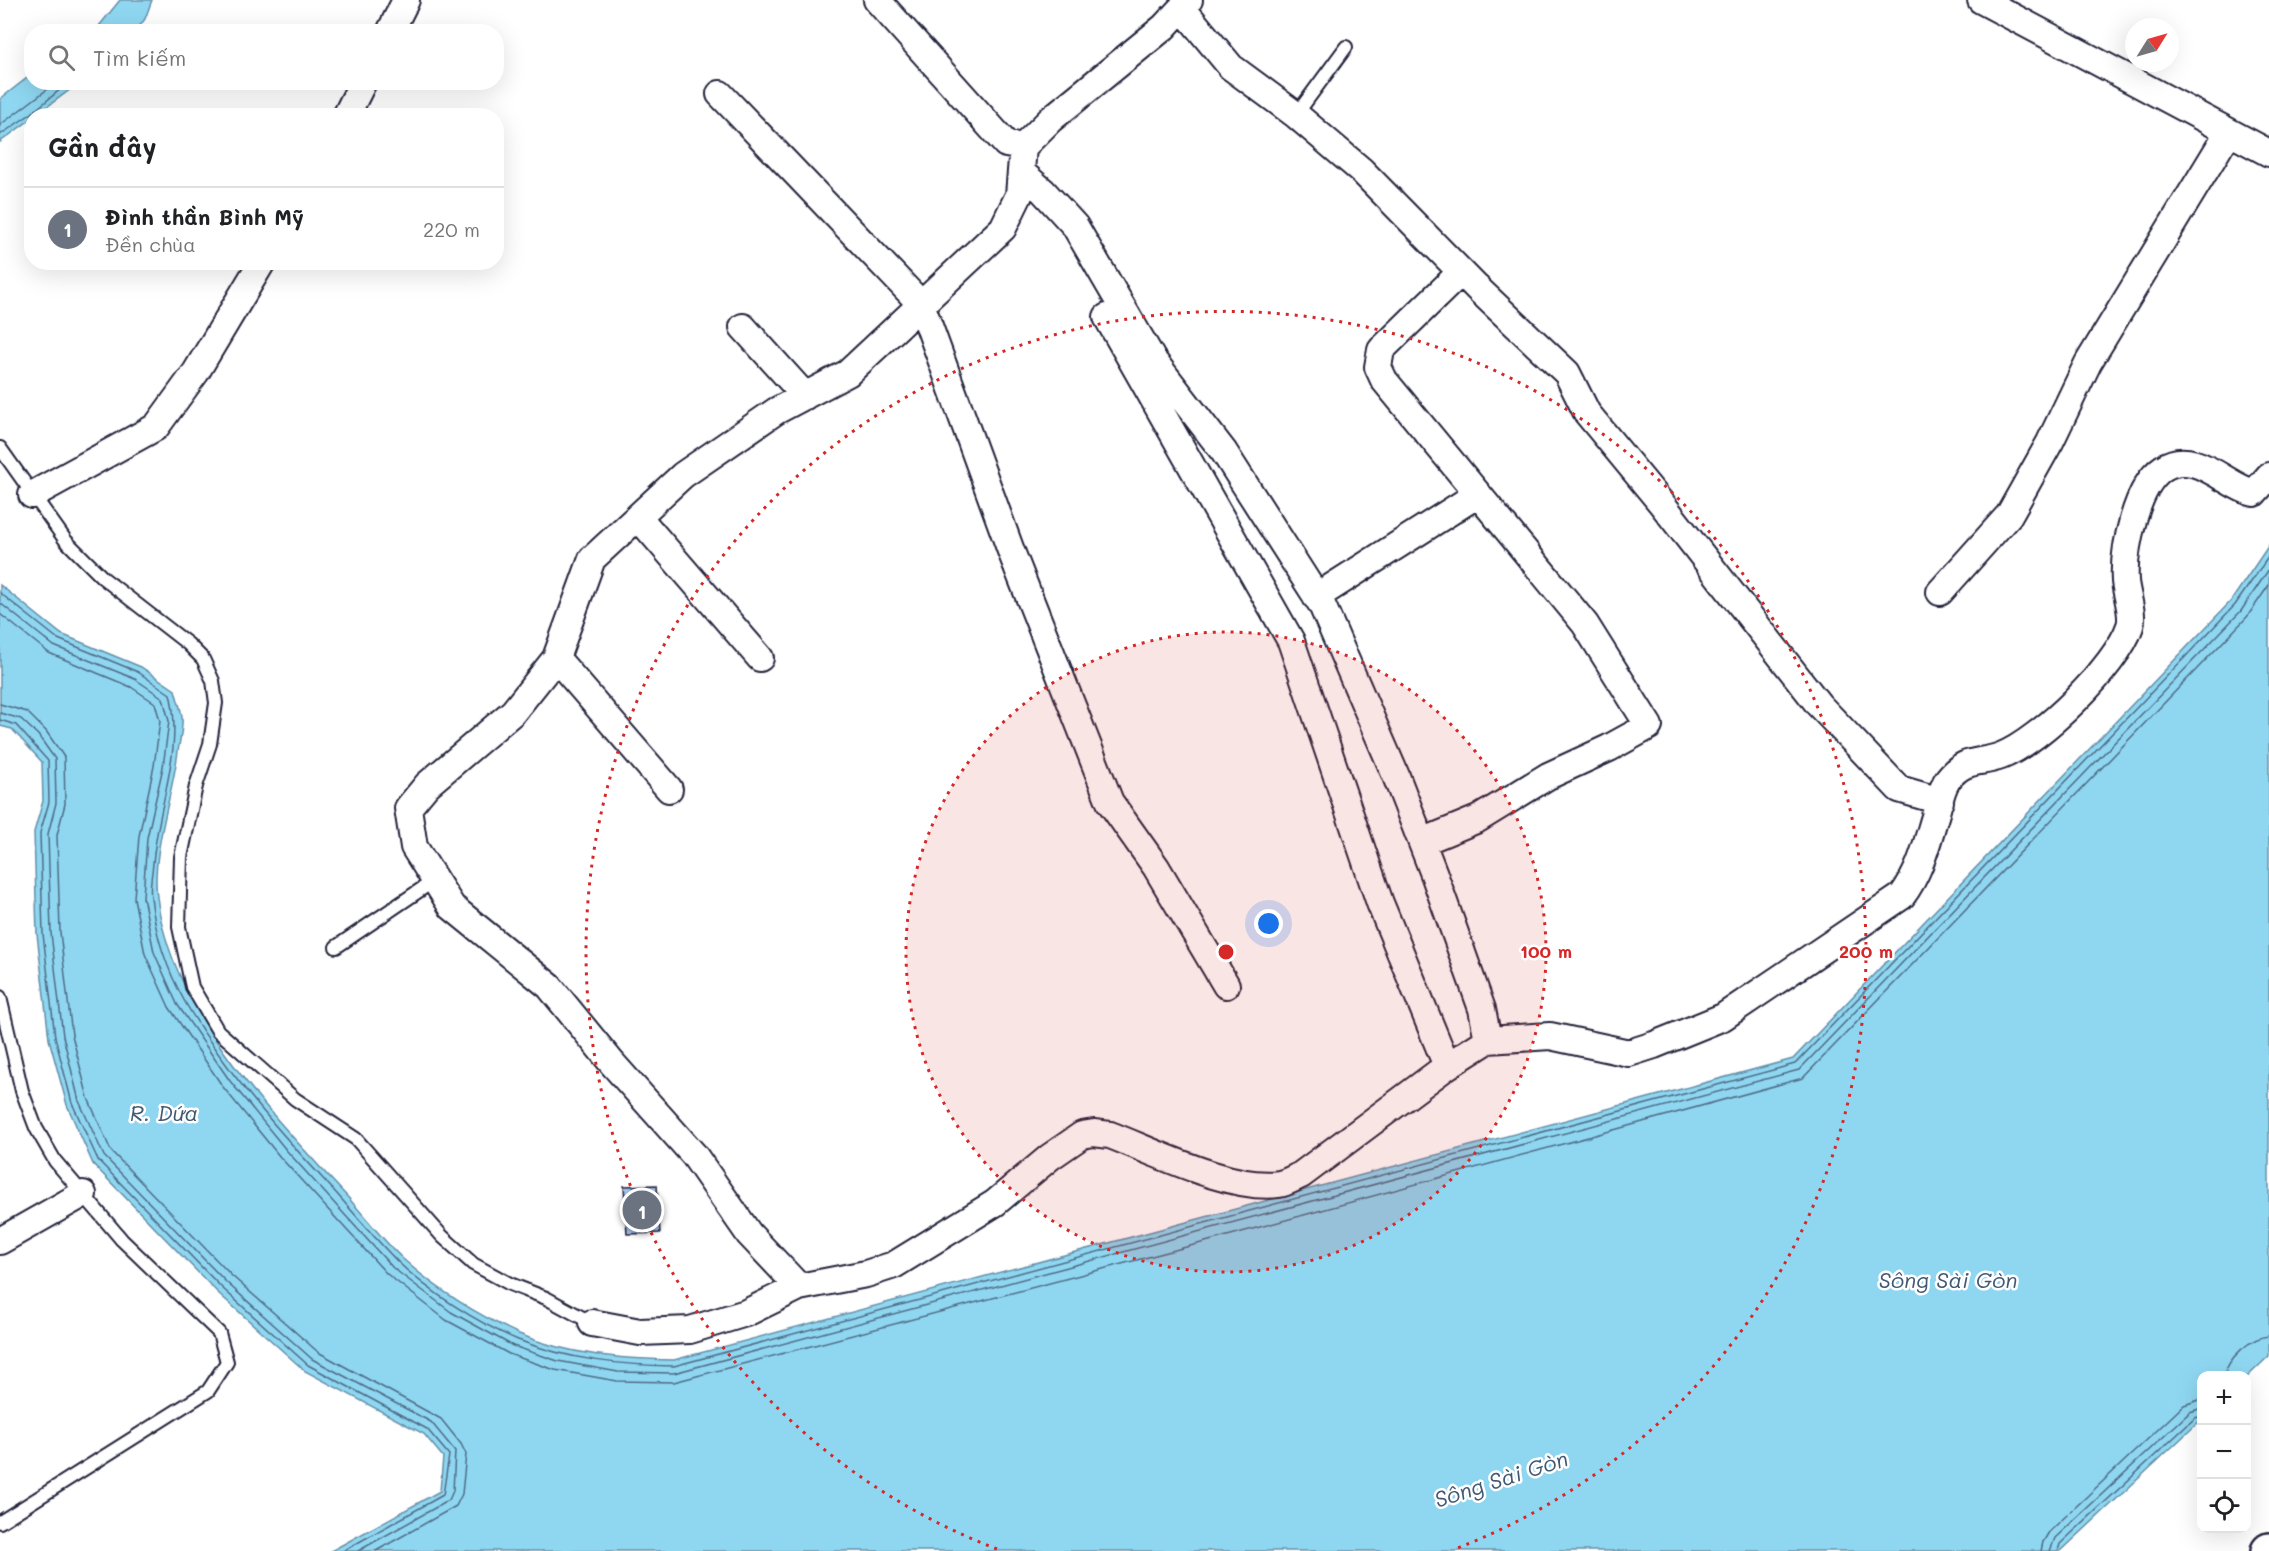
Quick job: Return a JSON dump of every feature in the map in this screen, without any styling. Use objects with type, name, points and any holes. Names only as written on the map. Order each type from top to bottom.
[{"type":"street","points":[[394,24],[406,0]]},
{"type":"street","points":[[877,0],[1006,144],[1023,147]]},
{"type":"street","points":[[1981,0],[2269,153]]},
{"type":"street","points":[[799,1287],[749,1234],[693,1155],[612,1063],[549,986],[452,907],[414,847],[408,808],[427,785],[513,712],[556,658],[592,559],[683,475],[776,411],[848,373],[1003,228],[1020,184],[1023,147],[1051,119],[1164,27],[1185,4],[1231,67],[1296,114],[1362,171],[1461,272],[1568,373],[1587,413],[1662,504],[1819,705],[1899,789],[1940,801]]},
{"type":"street","points":[[350,108],[359,90]]},
{"type":"street","points":[[720,94],[921,304],[1011,551],[1110,802],[1155,867],[1226,985]]},
{"type":"street","points":[[1940,592],[2010,515],[2064,415],[2088,363],[2228,133]]},
{"type":"street","points":[[1020,184],[1043,191],[1075,226],[1153,360],[1224,452],[1317,597],[1396,776],[1422,842],[1482,1009],[1488,1040]]},
{"type":"street","points":[[1020,184],[1049,216],[1291,641],[1380,903],[1447,1066]]},
{"type":"street","points":[[32,495],[156,427],[196,372],[257,270]]},
{"type":"street","points":[[1422,842],[1478,819],[1548,776],[1610,748],[1649,726],[1585,624],[1384,380],[1378,367],[1381,350],[1461,272]]},
{"type":"street","points":[[743,327],[805,396]]},
{"type":"street","points":[[592,1323],[640,1332],[690,1330],[746,1313],[799,1287],[866,1274],[894,1264],[995,1203],[1050,1157],[1082,1135],[1094,1133],[1110,1135],[1227,1179],[1257,1185],[1281,1184],[1301,1175],[1447,1066],[1488,1040],[1550,1036],[1629,1053],[1723,1017],[1902,896],[1916,877],[1947,780],[1961,766],[1975,760],[2000,756],[2038,735],[2115,657],[2131,624],[2125,557],[2131,527],[2149,483],[2158,472],[2173,463],[2185,461],[2205,468],[2254,493],[2269,477]]},
{"type":"street","points":[[1317,597],[1478,494]]},
{"type":"street","points":[[639,518],[760,658]]},
{"type":"street","points":[[556,658],[669,789]]},
{"type":"street","points":[[0,1241],[83,1194]]},
{"type":"lane","points":[[1296,114],[1346,48]]},
{"type":"lane","points":[[0,448],[66,541],[103,578],[188,644],[203,659],[213,681],[216,703],[210,744],[196,786],[181,857],[179,927],[192,987],[218,1031],[295,1099],[356,1139],[442,1236],[473,1264],[510,1284],[546,1298],[592,1323]]},
{"type":"lane","points":[[336,947],[435,880]]},
{"type":"lane","points":[[0,997],[22,1091],[36,1128],[55,1161],[122,1240],[219,1333],[227,1362],[208,1390],[0,1522]]},
{"type":"water","points":[[120,0],[152,0],[141,24],[101,24]]},
{"type":"water","points":[[24,80],[24,90],[70,90],[45,108],[24,108],[24,124],[0,142],[0,99]]},
{"type":"water","name":"Sông Sài Gòn","points":[[2269,545],[2269,1356],[2251,1373],[2251,1371],[2197,1371],[2197,1424],[2061,1551],[331,1551],[440,1491],[443,1457],[424,1434],[305,1371],[217,1292],[93,1164],[67,1105],[49,1039],[37,934],[34,832],[43,801],[42,762],[12,729],[0,726],[0,585],[61,634],[141,667],[175,690],[182,725],[157,862],[157,897],[166,938],[181,979],[202,1018],[227,1056],[284,1127],[387,1243],[443,1291],[504,1327],[556,1347],[595,1355],[674,1360],[1793,1059],[2231,601]]},
{"type":"building","points":[[657,1185],[660,1233],[627,1234],[624,1186]]},
{"type":"place","name":"Đình thần Bình Mỹ","points":[[642,1210]]},
{"type":"water label","name":"R. Dứa","points":[[164,1113]]}]
